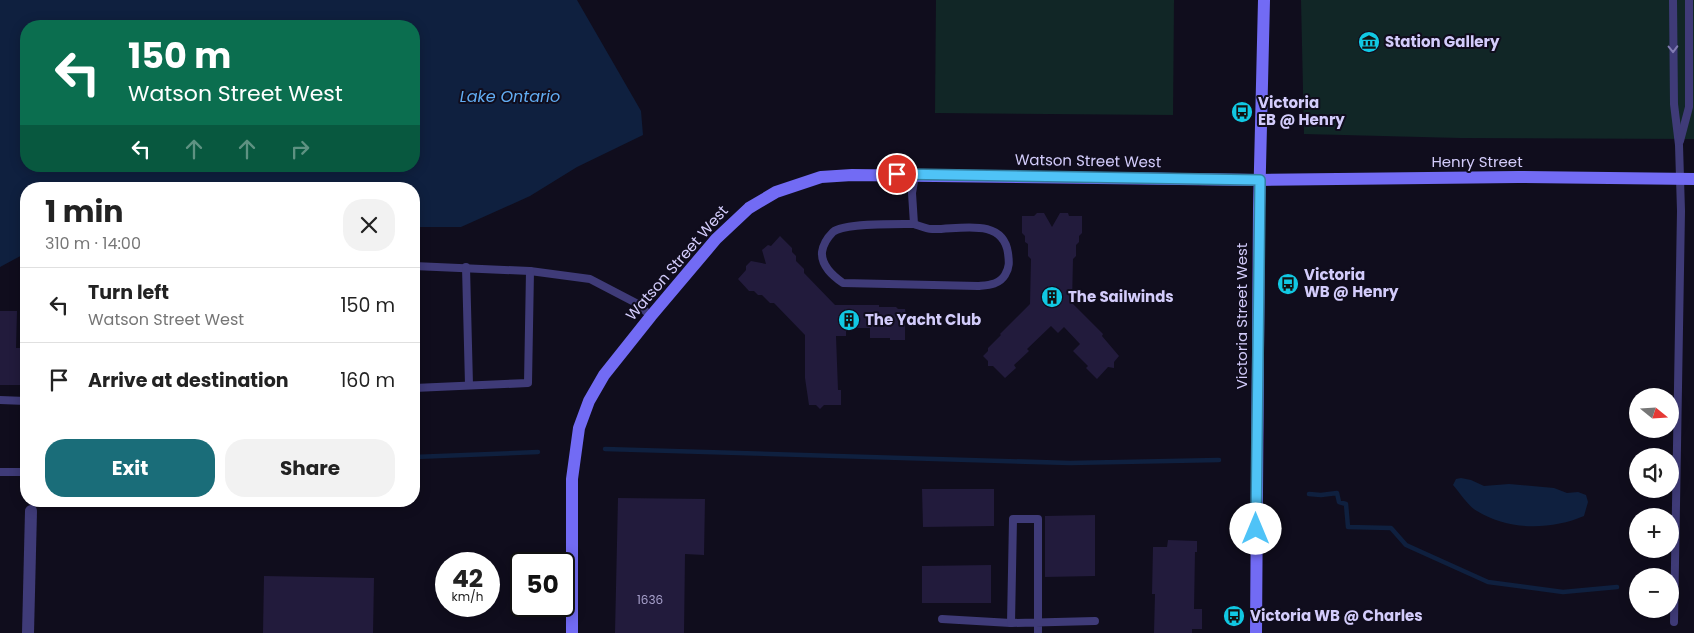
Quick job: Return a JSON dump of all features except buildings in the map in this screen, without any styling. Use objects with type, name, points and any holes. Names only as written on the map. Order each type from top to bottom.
[{"type":"main road","name":"Victoria Street West","points":[[1256,633],[1260,180],[1264,0]]},
{"type":"main road","name":"Watson Street West","points":[[572,633],[572,478],[579,428],[589,401],[604,375],[651,316],[710,246],[749,208],[776,192],[821,177],[852,174],[1260,180]]},
{"type":"main road","name":"Henry Street","points":[[1260,180],[1302,178],[1518,177],[1694,179]]},
{"type":"street","points":[[28,633],[31,507]]},
{"type":"lane","points":[[1672,0],[1674,104],[1679,145],[1681,212],[1674,622]]},
{"type":"lane","points":[[1679,145],[1689,107],[1689,0]]},
{"type":"lane","points":[[914,224],[912,193],[915,174]]},
{"type":"lane","points":[[914,224],[930,230],[982,227],[993,231],[1002,237],[1008,247],[1010,264],[1004,276],[993,285],[978,286],[843,283],[832,276],[823,263],[822,254],[825,243],[834,231],[845,227],[914,224]]},
{"type":"lane","points":[[420,266],[530,271],[590,279],[636,303],[651,316]]},
{"type":"lane","points":[[466,267],[469,385]]},
{"type":"lane","points":[[420,388],[528,383],[530,271]]},
{"type":"lane","points":[[0,400],[20,401]]},
{"type":"lane","points":[[0,472],[20,472]]},
{"type":"lane","points":[[1011,622],[1013,519],[1038,519],[1038,633]]},
{"type":"lane","points":[[942,619],[1011,622],[1095,621]]},
{"type":"green space","points":[[936,0],[1174,0],[1173,115],[935,113]]},
{"type":"green space","points":[[1301,0],[1694,0],[1694,139],[1460,138],[1304,134]]},
{"type":"water","name":"Lake Ontario","points":[[0,0],[577,0],[641,111],[643,135],[577,167],[530,196],[461,227],[420,227],[420,182],[20,182],[20,256],[0,267]]},
{"type":"water","points":[[1461,478],[1484,486],[1509,484],[1554,488],[1567,493],[1578,492],[1586,495],[1588,502],[1584,516],[1571,521],[1544,526],[1516,525],[1489,518],[1474,509],[1453,485],[1456,479]]},
{"type":"waterway","points":[[605,449],[1070,463],[1219,460]]},
{"type":"waterway","points":[[420,457],[538,452]]},
{"type":"waterway","points":[[1309,494],[1337,493],[1339,502],[1346,504],[1348,527],[1391,528],[1406,545],[1488,582],[1563,592],[1617,587]]},
{"type":"place","name":"Station Gallery","points":[[1369,42]]},
{"type":"place","name":"Victoria EB @ Henry","points":[[1242,112]]},
{"type":"place","name":"Victoria WB @ Henry","points":[[1288,284]]},
{"type":"place","name":"The Sailwinds","points":[[1052,297]]},
{"type":"place","name":"The Yacht Club","points":[[849,320]]},
{"type":"place","name":"Victoria WB @ Charles","points":[[1234,616]]},
{"type":"route","points":[[897,174],[1260,180],[1256,529]]}]
